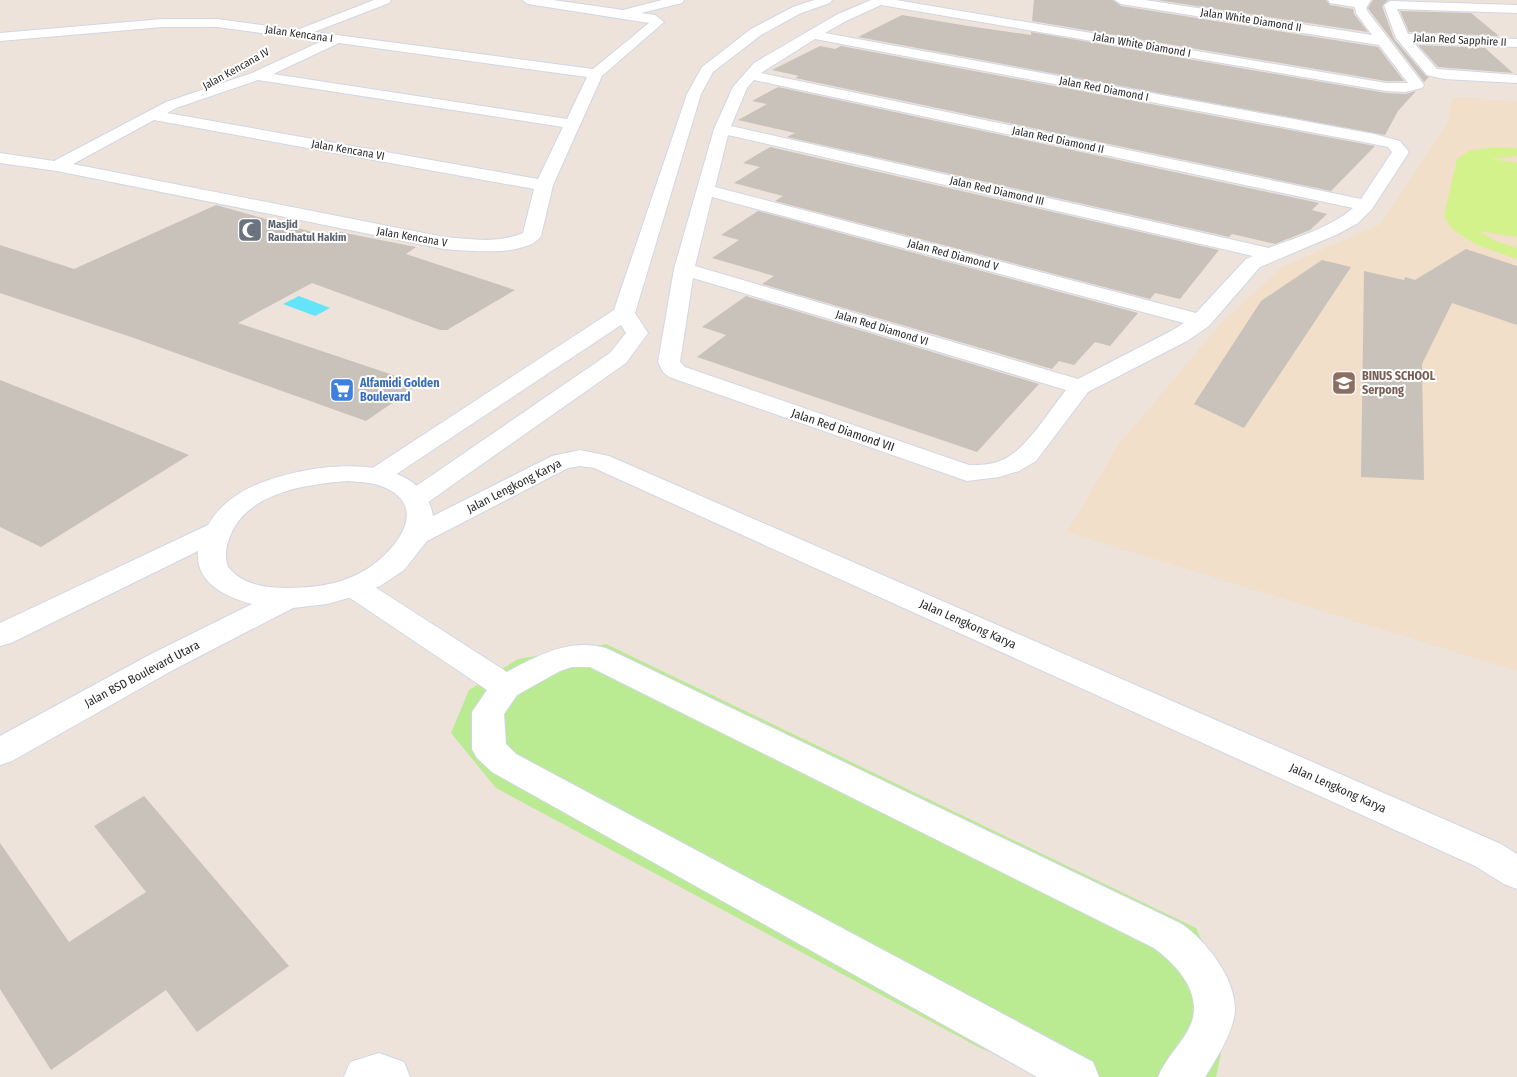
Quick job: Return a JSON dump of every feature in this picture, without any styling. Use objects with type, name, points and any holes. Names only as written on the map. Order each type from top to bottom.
[{"type":"street","name":"Jalan Kencana IV","points":[[282,43],[299,34],[385,0]]},
{"type":"street","name":"Jalan Kencana V","points":[[0,158],[57,166],[444,243],[485,246],[512,244],[532,236],[544,185],[596,74],[658,22],[650,18],[528,0]]},
{"type":"street","points":[[621,14],[678,0]]},
{"type":"street","points":[[377,476],[624,313],[694,94],[707,70],[756,32],[804,8],[826,0]]},
{"type":"street","points":[[684,269],[722,129],[740,87],[760,66],[846,16],[880,0]]},
{"type":"street","name":"Jalan White Diamond I","points":[[880,0],[1386,87],[1405,88],[1417,85],[1382,41]]},
{"type":"street","name":"Jalan White Diamond II","points":[[1121,0],[1382,41]]},
{"type":"street","points":[[1334,0],[1363,2],[1360,8],[1362,14],[1382,41]]},
{"type":"street","points":[[1517,9],[1390,5],[1393,16],[1404,38],[1432,72],[1440,75],[1517,79]]},
{"type":"street","points":[[804,8],[846,16]]},
{"type":"street","name":"Jalan Kencana I","points":[[0,37],[187,22],[217,23],[596,74]]},
{"type":"street","name":"Jalan Red Diamond I","points":[[814,35],[1394,144],[1401,152],[1366,205]]},
{"type":"street","name":"Jalan Red Sapphire II","points":[[1404,38],[1517,43]]},
{"type":"street","name":"Jalan Kencana IV","points":[[170,105],[257,76],[338,39]]},
{"type":"street","name":"Jalan Kencana IV","points":[[57,166],[239,67]]},
{"type":"street","name":"Jalan Red Diamond II","points":[[750,75],[1366,205]]},
{"type":"street","points":[[257,76],[572,124]]},
{"type":"street","name":"Jalan Kencana VI","points":[[152,115],[544,185]]},
{"type":"street","name":"Jalan Red Diamond III","points":[[722,129],[1271,254]]},
{"type":"street","name":"Jalan Red Diamond V","points":[[705,190],[1201,321]]},
{"type":"street","points":[[1080,387],[1180,336],[1201,321],[1252,263],[1330,230],[1351,218],[1366,205]]},
{"type":"street","name":"Jalan Red Diamond VII","points":[[684,269],[669,362],[671,367],[677,372],[967,473],[990,472],[1010,466],[1027,456],[1080,387]]},
{"type":"street","name":"Jalan Red Diamond VI","points":[[684,269],[1080,387]]},
{"type":"street","points":[[415,498],[618,358],[636,336],[637,331],[624,313]]},
{"type":"street","points":[[514,385],[555,402]]},
{"type":"street","name":"Jalan Lengkong Karya","points":[[418,535],[561,461],[580,458],[600,461],[1488,854],[1517,873]]},
{"type":"street","points":[[348,473],[377,476],[400,485],[415,498],[421,516],[418,535],[405,554],[383,572],[354,587],[320,596],[286,599],[255,596],[230,585],[214,570],[210,551],[216,532],[229,515],[248,500],[282,484],[322,474],[348,473]]},
{"type":"street","points":[[0,636],[216,532]]},
{"type":"street","points":[[354,587],[506,687]]},
{"type":"street","name":"Jalan BSD Boulevard Utara","points":[[0,752],[162,662],[286,599]]},
{"type":"street","points":[[1078,1077],[504,763],[489,748],[488,712],[506,687],[549,663],[571,656],[595,656],[1168,936],[1182,946],[1196,961],[1209,984],[1215,1011],[1205,1038],[1191,1062],[1179,1077]]},
{"type":"street","points":[[365,1077],[379,1074],[389,1077]]},
{"type":"shaded area","name":"BINUS SCHOOL Serpong","points":[[1452,98],[1517,101],[1517,671],[1067,532],[1119,444],[1221,323],[1282,267],[1379,225],[1448,122]]},
{"type":"green space","points":[[1494,147],[1517,148],[1517,156],[1491,159],[1517,163],[1517,237],[1479,231],[1495,241],[1517,248],[1517,259],[1477,245],[1453,230],[1444,216],[1457,159],[1469,151]]},
{"type":"green space","points":[[606,644],[1196,928],[1231,1005],[1216,1077],[1058,1077],[980,1048],[496,788],[451,733],[469,690],[518,659]]},
{"type":"water","points":[[299,296],[330,308],[315,316],[283,304]]},
{"type":"building","points":[[1034,0],[1113,0],[1121,6],[1378,47],[1404,81],[1386,81],[1032,21]]},
{"type":"building","points":[[1157,0],[1326,0],[1330,5],[1353,9],[1354,14],[1368,32]]},
{"type":"building","points":[[1373,0],[1388,0],[1382,6],[1394,39],[1426,76],[1429,77],[1424,82],[1368,8]]},
{"type":"building","points":[[1400,11],[1471,13],[1499,36],[1409,32]]},
{"type":"building","points":[[902,15],[1031,35],[1031,32],[1386,93],[1405,94],[1416,91],[1398,111],[1385,135],[858,37]]},
{"type":"building","points":[[1418,45],[1485,48],[1513,73],[1438,67]]},
{"type":"building","points":[[820,46],[835,49],[841,46],[1375,146],[1331,191],[795,78],[799,76],[772,70]]},
{"type":"building","points":[[778,87],[1319,203],[1312,210],[1327,214],[1310,230],[1275,244],[1232,234],[1229,237],[787,137],[795,133],[738,120],[767,104],[752,101]]},
{"type":"building","points":[[770,147],[1219,250],[1180,299],[1155,293],[1150,299],[775,201],[783,196],[734,183],[760,167],[743,163]]},
{"type":"building","points":[[216,205],[330,237],[340,232],[416,247],[406,254],[515,290],[447,330],[440,330],[312,283],[238,323],[420,384],[366,421],[131,337],[0,293],[0,245],[74,269]]},
{"type":"building","points":[[758,211],[1138,313],[1110,346],[1095,342],[1074,365],[1059,361],[1052,369],[762,284],[774,276],[712,258],[739,240],[721,235]]},
{"type":"building","points":[[1466,249],[1517,266],[1517,325],[1452,303],[1422,364],[1424,480],[1361,477],[1364,271],[1404,280],[1405,277],[1415,280]]},
{"type":"building","points":[[1322,260],[1351,267],[1244,428],[1194,404],[1261,301]]},
{"type":"building","points":[[746,296],[1039,384],[977,452],[697,357],[726,335],[702,327]]},
{"type":"building","points":[[0,380],[189,455],[41,547],[0,527]]},
{"type":"building","points":[[144,796],[289,966],[197,1032],[166,990],[51,1070],[0,989],[0,843],[69,942],[146,892],[94,826]]},
{"type":"place","name":"Masjid Raudhatul Hakim","points":[[250,230]]},
{"type":"place","name":"BINUS SCHOOL Serpong","points":[[1344,383]]},
{"type":"place","name":"Alfamidi Golden Boulevard","points":[[342,390]]}]
